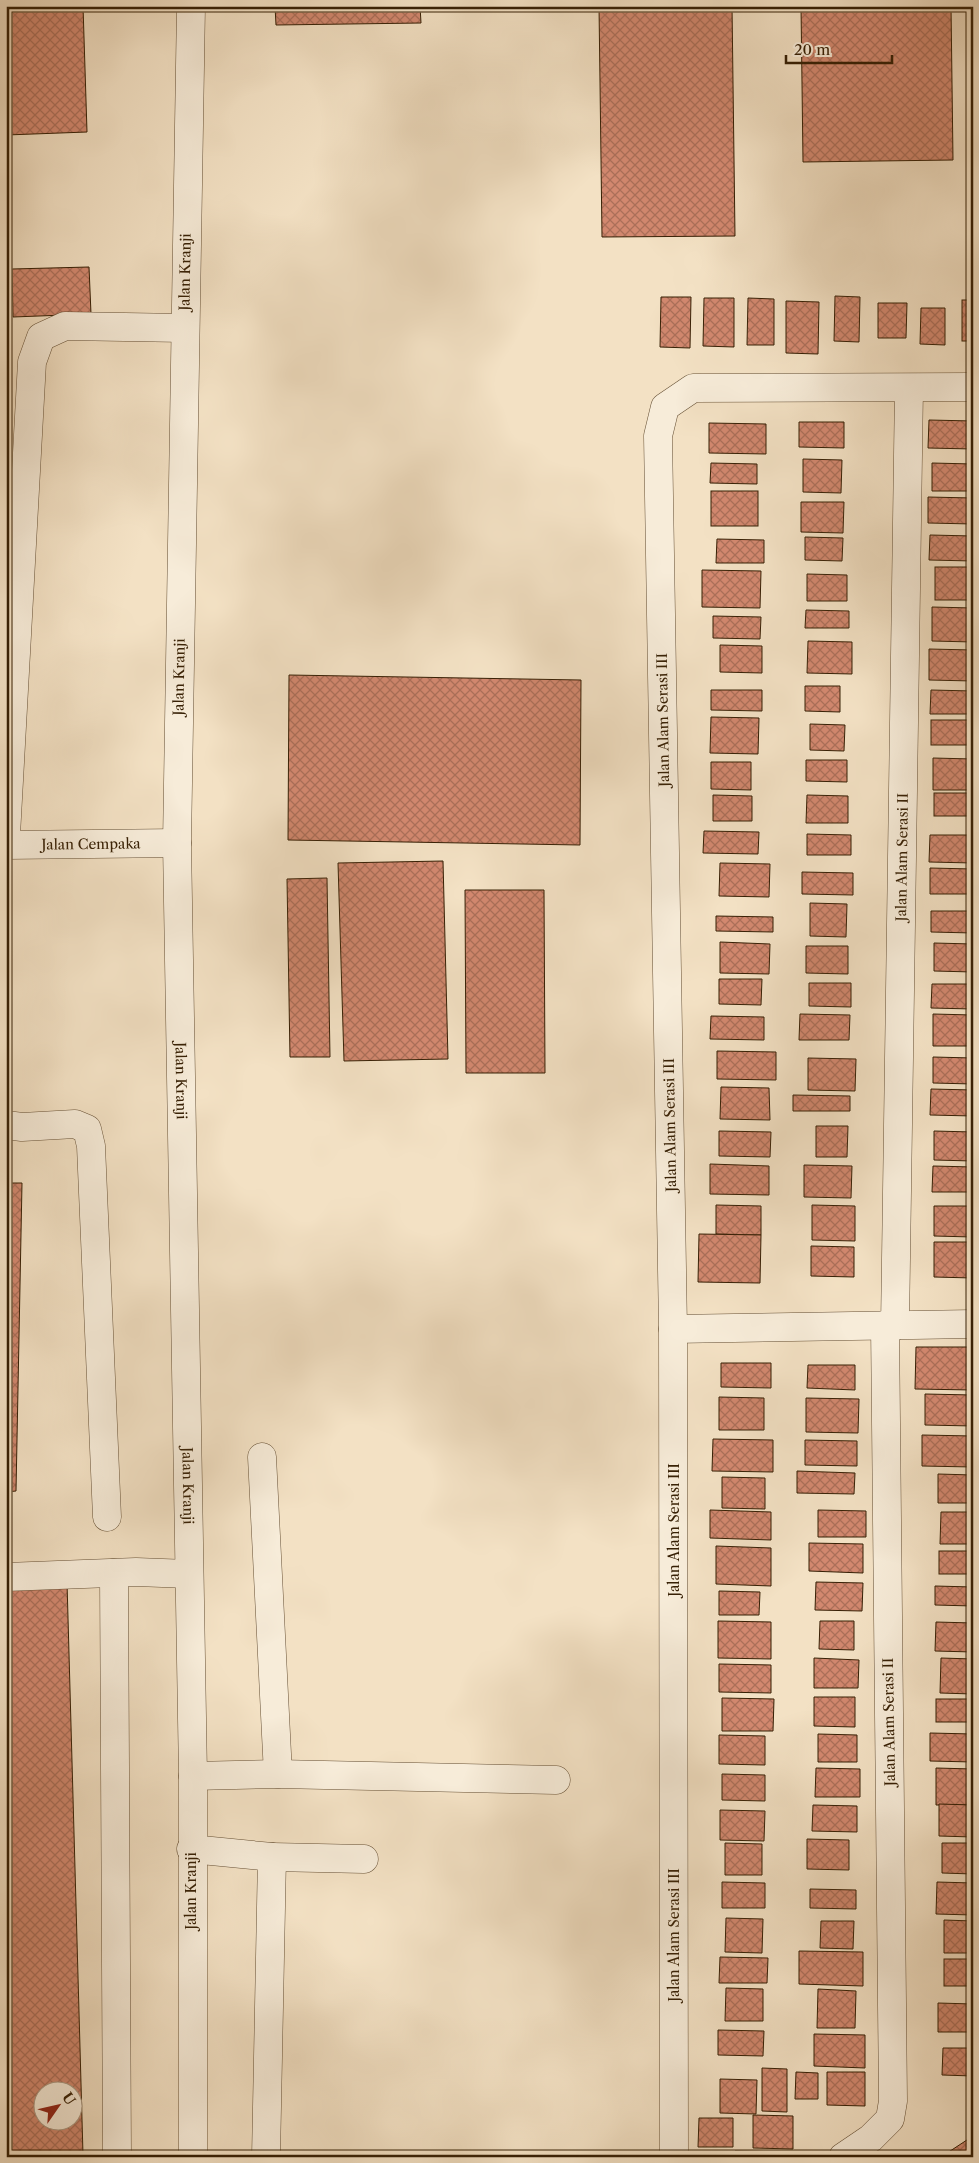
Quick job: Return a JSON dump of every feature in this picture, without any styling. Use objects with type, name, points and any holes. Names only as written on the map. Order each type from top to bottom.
[{"type":"street","name":"Jalan Kranji","points":[[191,6],[176,842],[192,1776],[193,2157]]},
{"type":"street","points":[[6,835],[32,362],[41,337],[65,326],[184,328]]},
{"type":"street","name":"Jalan Alam Serasi III","points":[[674,2157],[674,1329],[658,436],[665,408],[693,388],[973,388]]},
{"type":"street","name":"Jalan Alam Serasi II","points":[[843,2157],[871,2138],[890,2120],[892,2100],[890,1325],[909,388]]},
{"type":"street","name":"Jalan Cempaka","points":[[6,845],[176,842]]},
{"type":"street","points":[[6,1125],[22,1128],[75,1124],[86,1129],[91,1146],[107,1517]]},
{"type":"street","points":[[674,1329],[973,1324]]},
{"type":"street","points":[[262,1457],[278,1774]]},
{"type":"street","points":[[6,1577],[114,1573],[189,1574]]},
{"type":"street","points":[[114,1573],[117,2157]]},
{"type":"street","points":[[192,1776],[278,1774],[556,1780]]},
{"type":"street","points":[[191,1849],[272,1857],[364,1859]]},
{"type":"street","points":[[266,2157],[272,1857]]},
{"type":"building","points":[[6,6],[83,6],[87,132],[6,135]]},
{"type":"building","points":[[275,6],[420,6],[421,23],[276,25]]},
{"type":"building","points":[[599,6],[732,6],[735,236],[602,237]]},
{"type":"building","points":[[801,6],[951,6],[953,160],[803,162]]},
{"type":"building","points":[[970,6],[973,6],[973,151],[972,151]]},
{"type":"building","points":[[89,267],[91,314],[13,317],[12,269]]},
{"type":"building","points":[[835,296],[860,297],[859,342],[834,341]]},
{"type":"building","points":[[661,297],[691,297],[690,348],[660,347]]},
{"type":"building","points":[[704,298],[734,298],[734,347],[703,346]]},
{"type":"building","points":[[748,298],[774,299],[774,345],[747,345]]},
{"type":"building","points":[[962,300],[973,300],[973,341],[962,341]]},
{"type":"building","points":[[786,301],[819,302],[818,354],[786,353]]},
{"type":"building","points":[[878,303],[907,303],[906,338],[878,338]]},
{"type":"building","points":[[921,308],[945,308],[945,345],[920,344]]},
{"type":"building","points":[[929,420],[973,421],[973,449],[928,448]]},
{"type":"building","points":[[799,422],[844,422],[844,448],[799,447]]},
{"type":"building","points":[[709,423],[766,424],[766,454],[709,453]]},
{"type":"building","points":[[803,459],[842,460],[841,493],[803,492]]},
{"type":"building","points":[[711,463],[757,464],[757,484],[710,483]]},
{"type":"building","points":[[932,463],[973,464],[973,491],[932,491]]},
{"type":"building","points":[[711,491],[758,491],[758,526],[711,526]]},
{"type":"building","points":[[928,497],[973,498],[973,524],[928,523]]},
{"type":"building","points":[[801,502],[844,502],[843,533],[801,532]]},
{"type":"building","points":[[930,535],[973,536],[973,561],[929,560]]},
{"type":"building","points":[[805,537],[843,538],[842,561],[805,560]]},
{"type":"building","points":[[717,539],[764,540],[764,563],[716,563]]},
{"type":"building","points":[[935,567],[973,567],[973,600],[935,600]]},
{"type":"building","points":[[702,570],[761,571],[760,608],[702,607]]},
{"type":"building","points":[[807,574],[847,575],[847,601],[807,601]]},
{"type":"building","points":[[932,607],[973,608],[973,642],[932,641]]},
{"type":"building","points":[[806,610],[849,611],[849,628],[805,628]]},
{"type":"building","points":[[713,616],[761,617],[760,639],[713,638]]},
{"type":"building","points":[[808,641],[852,642],[852,674],[807,673]]},
{"type":"building","points":[[720,645],[762,646],[762,673],[720,672]]},
{"type":"building","points":[[929,649],[973,650],[973,681],[929,680]]},
{"type":"building","points":[[289,675],[581,680],[580,845],[288,840]]},
{"type":"building","points":[[805,686],[840,686],[840,712],[805,711]]},
{"type":"building","points":[[711,690],[762,690],[762,711],[711,710]]},
{"type":"building","points":[[931,690],[973,691],[973,714],[930,714]]},
{"type":"building","points":[[711,717],[759,718],[758,754],[710,753]]},
{"type":"building","points":[[931,720],[973,720],[973,745],[931,745]]},
{"type":"building","points":[[810,724],[845,725],[844,751],[810,750]]},
{"type":"building","points":[[933,758],[973,759],[973,790],[933,790]]},
{"type":"building","points":[[806,760],[847,760],[847,782],[806,781]]},
{"type":"building","points":[[711,762],[751,762],[751,790],[711,789]]},
{"type":"building","points":[[934,793],[973,793],[973,816],[934,816]]},
{"type":"building","points":[[713,795],[752,796],[752,821],[713,821]]},
{"type":"building","points":[[807,795],[848,796],[848,823],[806,823]]},
{"type":"building","points":[[704,831],[759,832],[758,854],[703,853]]},
{"type":"building","points":[[807,834],[851,835],[851,855],[807,855]]},
{"type":"building","points":[[930,835],[973,835],[973,863],[929,862]]},
{"type":"building","points":[[443,861],[448,1059],[344,1061],[338,863]]},
{"type":"building","points":[[720,863],[770,864],[769,897],[719,896]]},
{"type":"building","points":[[930,868],[973,869],[973,894],[930,894]]},
{"type":"building","points":[[802,872],[853,873],[853,895],[802,894]]},
{"type":"building","points":[[327,878],[330,1057],[290,1057],[287,879]]},
{"type":"building","points":[[465,890],[544,890],[545,1073],[466,1073]]},
{"type":"building","points":[[810,903],[847,904],[846,937],[810,936]]},
{"type":"building","points":[[931,911],[973,911],[973,933],[931,932]]},
{"type":"building","points":[[716,916],[773,917],[773,932],[716,931]]},
{"type":"building","points":[[720,942],[770,944],[769,974],[720,973]]},
{"type":"building","points":[[934,943],[973,944],[973,972],[934,971]]},
{"type":"building","points":[[806,946],[848,946],[848,974],[806,973]]},
{"type":"building","points":[[719,979],[762,979],[761,1005],[719,1004]]},
{"type":"building","points":[[809,983],[851,983],[851,1007],[809,1006]]},
{"type":"building","points":[[932,984],[973,984],[973,1009],[931,1008]]},
{"type":"building","points":[[800,1014],[850,1015],[849,1040],[799,1040]]},
{"type":"building","points":[[933,1014],[973,1015],[973,1046],[933,1046]]},
{"type":"building","points":[[711,1016],[764,1017],[764,1040],[710,1039]]},
{"type":"building","points":[[717,1051],[776,1052],[776,1080],[717,1079]]},
{"type":"building","points":[[933,1057],[973,1058],[973,1084],[933,1083]]},
{"type":"building","points":[[808,1058],[856,1059],[855,1091],[808,1090]]},
{"type":"building","points":[[721,1087],[769,1088],[770,1120],[720,1119]]},
{"type":"building","points":[[931,1089],[973,1090],[973,1116],[930,1115]]},
{"type":"building","points":[[793,1095],[850,1096],[850,1111],[793,1111]]},
{"type":"building","points":[[816,1126],[848,1126],[847,1157],[816,1157]]},
{"type":"building","points":[[719,1131],[771,1132],[770,1157],[719,1156]]},
{"type":"building","points":[[934,1131],[973,1132],[973,1161],[934,1160]]},
{"type":"building","points":[[710,1164],[769,1166],[769,1195],[710,1194]]},
{"type":"building","points":[[804,1165],[852,1166],[851,1198],[804,1197]]},
{"type":"building","points":[[933,1166],[973,1167],[973,1192],[932,1192]]},
{"type":"building","points":[[6,1183],[22,1183],[16,1491],[6,1492]]},
{"type":"building","points":[[716,1205],[761,1206],[761,1235],[716,1234]]},
{"type":"building","points":[[812,1205],[855,1206],[855,1241],[812,1240]]},
{"type":"building","points":[[934,1206],[973,1206],[973,1237],[934,1236]]},
{"type":"building","points":[[699,1234],[761,1235],[760,1283],[698,1282]]},
{"type":"building","points":[[934,1242],[973,1242],[973,1278],[934,1277]]},
{"type":"building","points":[[811,1246],[854,1247],[854,1277],[811,1276]]},
{"type":"building","points":[[916,1347],[973,1347],[973,1390],[915,1389]]},
{"type":"building","points":[[721,1363],[771,1363],[771,1388],[721,1387]]},
{"type":"building","points":[[808,1365],[855,1365],[855,1390],[807,1388]]},
{"type":"building","points":[[925,1394],[973,1395],[973,1426],[925,1425]]},
{"type":"building","points":[[719,1397],[764,1398],[764,1430],[719,1430]]},
{"type":"building","points":[[806,1398],[859,1399],[858,1433],[806,1432]]},
{"type":"building","points":[[922,1435],[973,1436],[973,1467],[922,1466]]},
{"type":"building","points":[[713,1439],[773,1440],[773,1472],[712,1471]]},
{"type":"building","points":[[805,1440],[857,1441],[857,1466],[805,1465]]},
{"type":"building","points":[[797,1471],[855,1473],[854,1494],[797,1493]]},
{"type":"building","points":[[938,1474],[973,1475],[973,1503],[938,1503]]},
{"type":"building","points":[[722,1477],[765,1478],[765,1509],[722,1508]]},
{"type":"building","points":[[710,1510],[771,1512],[771,1540],[710,1538]]},
{"type":"building","points":[[818,1510],[866,1511],[866,1537],[818,1537]]},
{"type":"building","points":[[941,1512],[973,1512],[973,1544],[940,1544]]},
{"type":"building","points":[[809,1543],[863,1544],[863,1573],[809,1571]]},
{"type":"building","points":[[716,1546],[771,1548],[771,1586],[716,1584]]},
{"type":"building","points":[[939,1551],[973,1551],[973,1574],[939,1574]]},
{"type":"building","points":[[67,1582],[81,2080],[32,2080],[32,2130],[82,2130],[82,2119],[83,2155],[6,2157],[6,1584]]},
{"type":"building","points":[[816,1582],[863,1583],[862,1611],[815,1610]]},
{"type":"building","points":[[935,1586],[973,1587],[973,1606],[935,1605]]},
{"type":"building","points":[[719,1591],[760,1592],[759,1615],[719,1615]]},
{"type":"building","points":[[718,1621],[771,1622],[771,1659],[718,1658]]},
{"type":"building","points":[[820,1621],[854,1621],[854,1650],[819,1649]]},
{"type":"building","points":[[936,1622],[973,1623],[973,1652],[935,1651]]},
{"type":"building","points":[[814,1658],[859,1660],[858,1688],[814,1688]]},
{"type":"building","points":[[941,1658],[973,1659],[973,1694],[940,1693]]},
{"type":"building","points":[[719,1664],[771,1665],[771,1693],[719,1692]]},
{"type":"building","points":[[814,1697],[855,1697],[855,1727],[814,1726]]},
{"type":"building","points":[[722,1698],[774,1699],[773,1731],[722,1731]]},
{"type":"building","points":[[936,1699],[973,1699],[973,1722],[936,1722]]},
{"type":"building","points":[[930,1733],[973,1734],[973,1762],[930,1761]]},
{"type":"building","points":[[818,1734],[857,1735],[857,1762],[818,1762]]},
{"type":"building","points":[[719,1735],[765,1736],[765,1765],[719,1764]]},
{"type":"building","points":[[816,1768],[860,1769],[860,1797],[815,1797]]},
{"type":"building","points":[[936,1768],[973,1769],[973,1805],[936,1805]]},
{"type":"building","points":[[722,1774],[765,1775],[765,1801],[722,1800]]},
{"type":"building","points":[[939,1804],[973,1805],[973,1837],[939,1836]]},
{"type":"building","points":[[813,1805],[857,1806],[857,1832],[812,1831]]},
{"type":"building","points":[[720,1810],[765,1811],[764,1841],[720,1840]]},
{"type":"building","points":[[807,1839],[849,1840],[849,1870],[807,1869]]},
{"type":"building","points":[[725,1843],[762,1844],[762,1875],[725,1875]]},
{"type":"building","points":[[942,1843],[973,1843],[973,1874],[942,1873]]},
{"type":"building","points":[[722,1882],[765,1883],[765,1908],[722,1908]]},
{"type":"building","points":[[937,1882],[973,1883],[973,1915],[936,1914]]},
{"type":"building","points":[[810,1889],[856,1890],[856,1909],[810,1908]]},
{"type":"building","points":[[726,1918],[763,1919],[762,1953],[725,1952]]},
{"type":"building","points":[[944,1920],[973,1921],[973,1953],[944,1953]]},
{"type":"building","points":[[821,1921],[854,1921],[853,1949],[820,1948]]},
{"type":"building","points":[[799,1951],[863,1952],[863,1986],[799,1984]]},
{"type":"building","points":[[720,1957],[768,1958],[767,1983],[719,1983]]},
{"type":"building","points":[[944,1959],[973,1959],[973,1986],[944,1986]]},
{"type":"building","points":[[726,1988],[763,1989],[763,2021],[725,2021]]},
{"type":"building","points":[[818,1989],[856,1991],[855,2028],[817,2028]]},
{"type":"building","points":[[938,2003],[973,2004],[973,2032],[938,2032]]},
{"type":"building","points":[[718,2030],[764,2031],[763,2056],[718,2055]]},
{"type":"building","points":[[814,2034],[865,2035],[865,2068],[814,2066]]},
{"type":"building","points":[[943,2048],[973,2048],[973,2076],[942,2075]]},
{"type":"building","points":[[762,2068],[787,2069],[787,2112],[762,2111]]},
{"type":"building","points":[[796,2072],[818,2073],[818,2099],[795,2099]]},
{"type":"building","points":[[827,2072],[865,2072],[865,2106],[827,2105]]},
{"type":"building","points":[[720,2079],[757,2080],[756,2114],[720,2113]]},
{"type":"building","points":[[753,2115],[793,2116],[793,2149],[753,2148]]},
{"type":"building","points":[[699,2118],[733,2118],[733,2147],[698,2147]]},
{"type":"building","points":[[973,2136],[973,2157],[941,2157]]},
{"type":"building","points":[[735,2151],[790,2152],[790,2157],[734,2157]]}]
